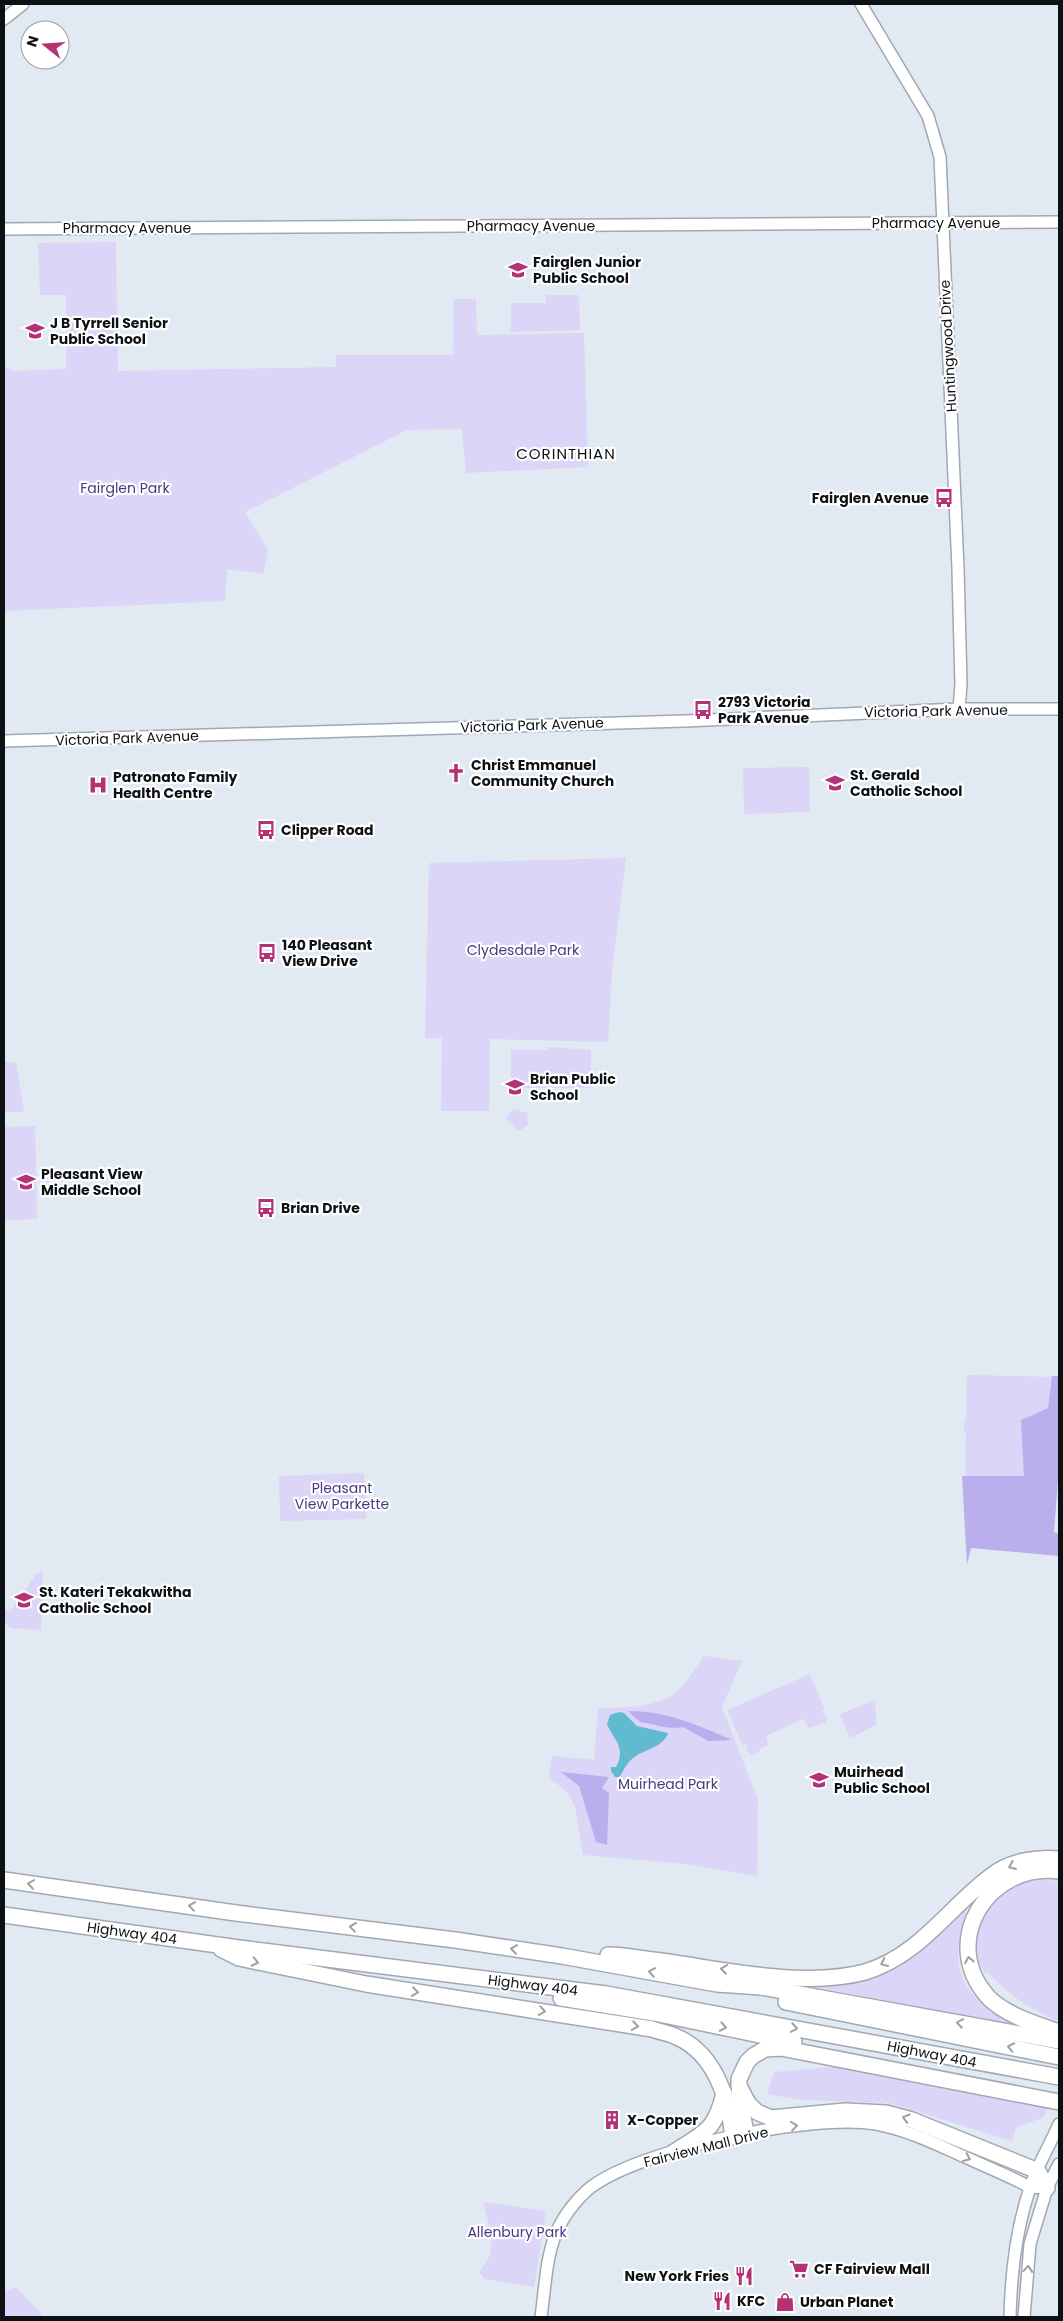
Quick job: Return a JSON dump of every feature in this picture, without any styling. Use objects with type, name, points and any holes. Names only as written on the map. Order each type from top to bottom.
[{"type":"highway","points":[[562,1956],[613,1955],[789,1978],[841,1976],[866,1971],[909,1950],[922,1941],[991,1875],[1017,1863],[1044,1858],[1059,1859]]},
{"type":"highway","points":[[1059,1871],[1037,1870],[1003,1882],[985,1899],[971,1924],[968,1939],[968,1955],[972,1973],[989,1998],[1007,2011],[1059,2032]]},
{"type":"highway","name":"Highway 404","points":[[4,1880],[562,1956],[717,1984],[762,1988],[1059,2041]]},
{"type":"highway","name":"Highway 404","points":[[4,1915],[211,1944],[606,1994],[1059,2077]]},
{"type":"highway","points":[[211,1944],[239,1958],[366,1984],[652,2029],[678,2037],[698,2051],[714,2070],[740,2135]]},
{"type":"highway","points":[[452,1974],[479,1984],[654,2014],[1059,2096]]},
{"type":"highway","name":"Highway 404","points":[[717,1984],[759,1997],[1059,2057]]},
{"type":"highway","points":[[740,2135],[739,2079],[747,2062],[765,2049],[781,2048],[1059,2102]]},
{"type":"highway","points":[[739,2086],[748,2103],[757,2112],[772,2118],[845,2110],[886,2113],[912,2120],[1038,2170],[1047,2188]]},
{"type":"highway","points":[[674,2152],[710,2129],[717,2117],[724,2093]]},
{"type":"street","points":[[4,19],[23,4]]},
{"type":"street","name":"Huntingwood Drive","points":[[861,4],[928,116],[940,157],[958,569],[961,684],[958,709]]},
{"type":"street","name":"Pharmacy Avenue","points":[[4,229],[1059,222]]},
{"type":"street","name":"Victoria Park Avenue","points":[[4,742],[586,722],[685,721],[958,709],[1059,709]]},
{"type":"street","name":"Fairview Mall Drive","points":[[541,2317],[554,2240],[567,2214],[592,2186],[604,2178],[637,2164],[674,2152],[740,2135],[835,2122],[876,2124],[919,2136],[1030,2187],[1047,2188]]},
{"type":"street","points":[[1010,2317],[1011,2281],[1017,2242],[1030,2187],[1059,2124]]},
{"type":"street","points":[[1024,2317],[1030,2244],[1047,2188],[1059,2164]]},
{"type":"green space","name":"Fairglen Park","points":[[116,242],[118,371],[336,367],[336,355],[453,355],[454,299],[476,299],[477,335],[584,333],[588,467],[466,473],[462,429],[407,430],[245,512],[268,550],[263,574],[227,569],[225,601],[4,611],[4,366],[13,371],[66,369],[66,295],[40,295],[38,243]]},
{"type":"green space","points":[[546,295],[579,295],[580,330],[511,332],[511,303],[546,303]]},
{"type":"green space","points":[[809,767],[810,812],[744,814],[743,768]]},
{"type":"green space","name":"Clydesdale Park","points":[[626,858],[612,971],[608,1042],[490,1039],[489,1111],[441,1111],[442,1038],[425,1038],[429,863]]},
{"type":"green space","points":[[549,1047],[591,1050],[591,1088],[511,1088],[511,1050],[548,1050]]},
{"type":"green space","points":[[4,1062],[16,1062],[24,1112],[4,1112]]},
{"type":"green space","points":[[514,1109],[527,1113],[528,1125],[519,1131],[505,1118]]},
{"type":"green space","points":[[35,1126],[37,1219],[4,1220],[4,1127]]},
{"type":"green space","points":[[967,1375],[1059,1377],[1047,1538],[965,1537],[966,1431],[964,1430],[964,1422],[966,1422]]},
{"type":"green space","name":"Pleasant View Parkette","points":[[364,1473],[366,1519],[280,1521],[279,1476]]},
{"type":"green space","points":[[43,1572],[41,1630],[11,1628],[4,1622],[4,1608],[10,1612],[37,1573]]},
{"type":"green space","name":"Muirhead Park","points":[[704,1656],[742,1661],[722,1707],[758,1800],[757,1876],[686,1864],[583,1855],[575,1807],[568,1793],[549,1777],[552,1756],[594,1760],[598,1708],[640,1706],[669,1697],[685,1683]]},
{"type":"green space","points":[[810,1674],[825,1710],[821,1712],[826,1715],[826,1722],[809,1728],[803,1719],[766,1736],[768,1745],[752,1755],[746,1750],[747,1744],[743,1746],[727,1710]]},
{"type":"green space","points":[[875,1700],[876,1725],[850,1738],[840,1714]]},
{"type":"green space","points":[[1029,1881],[1059,1881],[1059,2021],[1021,2002],[989,1973],[985,1974],[977,1956],[979,1932],[983,1921],[997,1901],[1016,1886]]},
{"type":"green space","points":[[970,1900],[959,1941],[959,1968],[964,1981],[971,1992],[983,2003],[1024,2026],[805,1985],[886,1971],[924,1947]]},
{"type":"green space","points":[[835,2067],[1049,2106],[1043,2118],[1016,2127],[1012,2141],[889,2103],[800,2100],[767,2094],[774,2072]]},
{"type":"green space","name":"Allenbury Park","points":[[483,2202],[546,2211],[534,2287],[485,2279],[479,2272],[489,2256],[491,2247],[490,2230]]},
{"type":"green space","points":[[16,2287],[44,2317],[4,2317],[4,2292]]},
{"type":"shaded area","points":[[1052,1376],[1059,1376],[1059,1468],[1054,1532],[1059,1534],[1059,1556],[971,1548],[967,1565],[962,1476],[1024,1476],[1021,1420],[1048,1408]]},
{"type":"shaded area","points":[[628,1711],[641,1711],[668,1716],[695,1724],[732,1740],[708,1741],[683,1727],[667,1727],[640,1722]]},
{"type":"shaded area","points":[[561,1772],[609,1777],[602,1788],[609,1793],[607,1845],[596,1842],[579,1786]]},
{"type":"water","points":[[619,1712],[624,1713],[637,1726],[668,1733],[666,1738],[658,1745],[633,1758],[619,1778],[615,1777],[611,1767],[616,1767],[620,1749],[607,1724],[610,1715]]},
{"type":"place","name":"Fairglen Junior Public School","points":[[518,270]]},
{"type":"place","name":"J B Tyrrell Senior Public School","points":[[35,331]]},
{"type":"place","name":"Fairglen Avenue","points":[[944,498]]},
{"type":"place","name":"2793 Victoria Park Avenue","points":[[703,710]]},
{"type":"place","name":"Christ Emmanuel Community Church","points":[[456,773]]},
{"type":"place","name":"St. Gerald Catholic School","points":[[835,783]]},
{"type":"place","name":"Patronato Family Health Centre","points":[[98,785]]},
{"type":"place","name":"Clipper Road","points":[[266,830]]},
{"type":"place","name":"140 Pleasant View Drive","points":[[267,953]]},
{"type":"place","name":"Brian Public School","points":[[515,1087]]},
{"type":"place","name":"Pleasant View Middle School","points":[[26,1182]]},
{"type":"place","name":"Brian Drive","points":[[266,1208]]},
{"type":"place","name":"St. Kateri Tekakwitha Catholic School","points":[[24,1600]]},
{"type":"place","name":"Muirhead Public School","points":[[819,1780]]},
{"type":"place","name":"X-Copper","points":[[612,2120]]},
{"type":"place","name":"CF Fairview Mall","points":[[799,2269]]},
{"type":"place","name":"New York Fries","points":[[744,2276]]},
{"type":"place","name":"KFC","points":[[722,2301]]},
{"type":"place","name":"Urban Planet","points":[[785,2302]]},
{"type":"district","name":"CORINTHIAN","points":[[566,454]]}]
